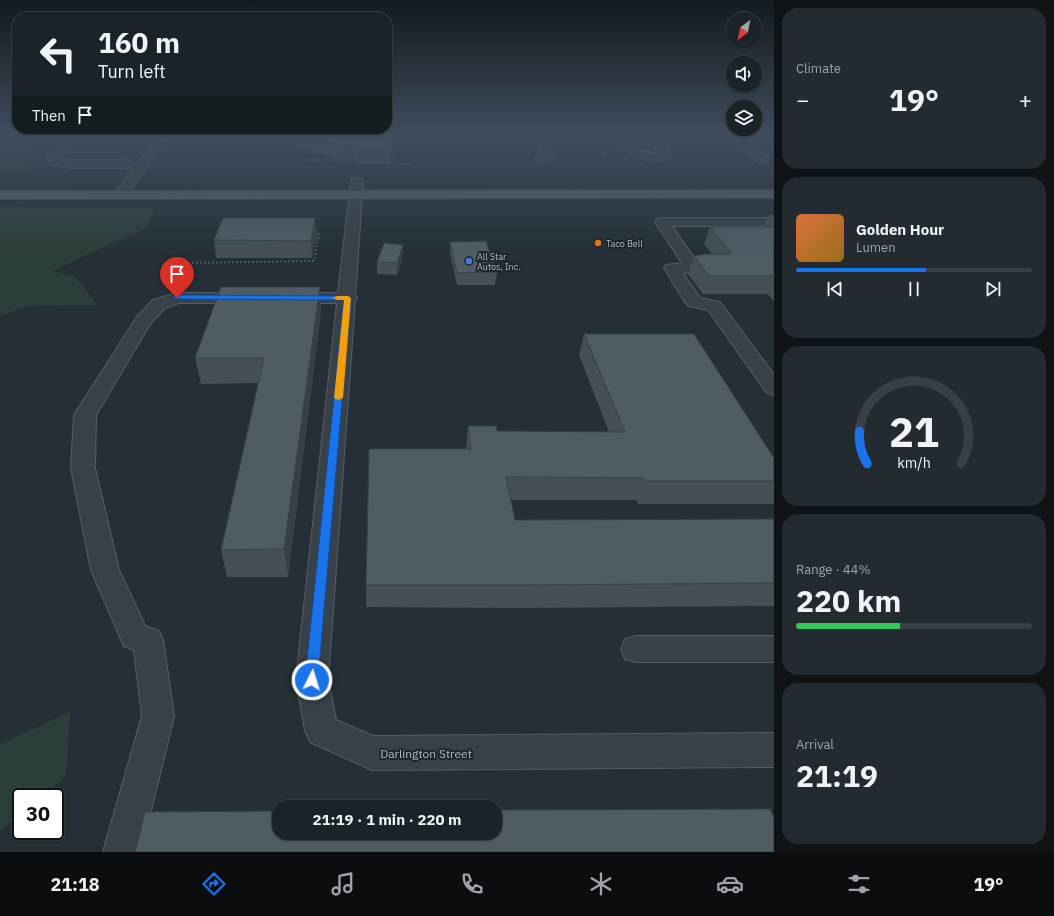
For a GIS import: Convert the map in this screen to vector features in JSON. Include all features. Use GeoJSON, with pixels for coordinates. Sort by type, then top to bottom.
{"type":"FeatureCollection","features":[{"type":"Feature","properties":{"kind":"main road"},"geometry":{"type":"LineString","coordinates":[[0,195],[120,195],[357,189],[543,182],[774,182]]}},
{"type":"Feature","properties":{"kind":"main road"},"geometry":{"type":"LineString","coordinates":[[543,182],[550,195]]}},
{"type":"Feature","properties":{"kind":"main road"},"geometry":{"type":"LineString","coordinates":[[0,183],[128,183],[550,195],[774,194]]}},
{"type":"Feature","properties":{"kind":"street"},"geometry":{"type":"LineString","coordinates":[[120,195],[134,175]]}},
{"type":"Feature","properties":{"kind":"street","name":"Darlington Street"},"geometry":{"type":"LineString","coordinates":[[357,189],[312,680],[322,730],[372,754],[774,750]]}},
{"type":"Feature","properties":{"kind":"street"},"geometry":{"type":"LineString","coordinates":[[774,222],[662,222],[693,268],[672,268],[694,302],[714,306],[774,389]]}},
{"type":"Feature","properties":{"kind":"street"},"geometry":{"type":"LineString","coordinates":[[122,852],[158,716],[148,640],[135,637],[105,570],[83,468],[85,415],[143,321],[159,304],[177,298],[348,298]]}},
{"type":"Feature","properties":{"kind":"street"},"geometry":{"type":"LineString","coordinates":[[636,649],[774,649]]}},
{"type":"Feature","properties":{"kind":"path"},"geometry":{"type":"LineString","coordinates":[[184,263],[314,261],[319,234],[312,234]]}},
{"type":"Feature","properties":{"kind":"green space"},"geometry":{"type":"Polygon","coordinates":[[[0,207],[155,208],[146,228],[52,271],[76,277],[97,305],[28,306],[0,316],[0,207]]]}},
{"type":"Feature","properties":{"kind":"green space"},"geometry":{"type":"Polygon","coordinates":[[[70,712],[66,776],[52,788],[12,788],[12,821],[0,831],[0,744],[70,712]]]}},
{"type":"Feature","properties":{"kind":"building"},"geometry":{"type":"Polygon","coordinates":[[[768,215],[774,215],[774,220],[768,215]]]}},
{"type":"Feature","properties":{"kind":"building"},"geometry":{"type":"Polygon","coordinates":[[[223,218],[315,218],[311,241],[214,240],[223,218]]]}},
{"type":"Feature","properties":{"kind":"building"},"geometry":{"type":"Polygon","coordinates":[[[710,227],[774,227],[774,276],[709,276],[694,256],[706,254],[732,254],[710,227]]]}},
{"type":"Feature","properties":{"kind":"building"},"geometry":{"type":"Polygon","coordinates":[[[486,241],[497,272],[457,273],[450,242],[486,241]]]}},
{"type":"Feature","properties":{"kind":"building"},"geometry":{"type":"Polygon","coordinates":[[[384,243],[403,245],[397,263],[377,262],[384,243]]]}},
{"type":"Feature","properties":{"kind":"building"},"geometry":{"type":"Polygon","coordinates":[[[221,287],[320,287],[284,549],[221,550],[264,358],[195,358],[221,287]]]}},
{"type":"Feature","properties":{"kind":"building"},"geometry":{"type":"Polygon","coordinates":[[[584,334],[694,334],[774,458],[774,481],[645,481],[644,478],[506,477],[515,520],[774,519],[774,583],[366,585],[369,449],[471,449],[468,426],[496,426],[497,431],[625,432],[584,334]]]}},
{"type":"Feature","properties":{"kind":"building"},"geometry":{"type":"Polygon","coordinates":[[[770,809],[774,817],[774,852],[135,852],[145,812],[272,811],[272,840],[502,840],[502,810],[770,809]]]}},
{"type":"Feature","properties":{"kind":"slow traffic"},"geometry":{"type":"LineString","coordinates":[[337,298],[348,298],[338,398]]}},
{"type":"Feature","properties":{"kind":"place","name":"Taco Bell"},"geometry":{"type":"Point","coordinates":[598,243]}},
{"type":"Feature","properties":{"kind":"place","name":"All Star Autos, Inc."},"geometry":{"type":"Point","coordinates":[469,261]}},
{"type":"Feature","properties":{"kind":"route"},"geometry":{"type":"LineString","coordinates":[[177,298],[348,298],[312,680]]}}]}
